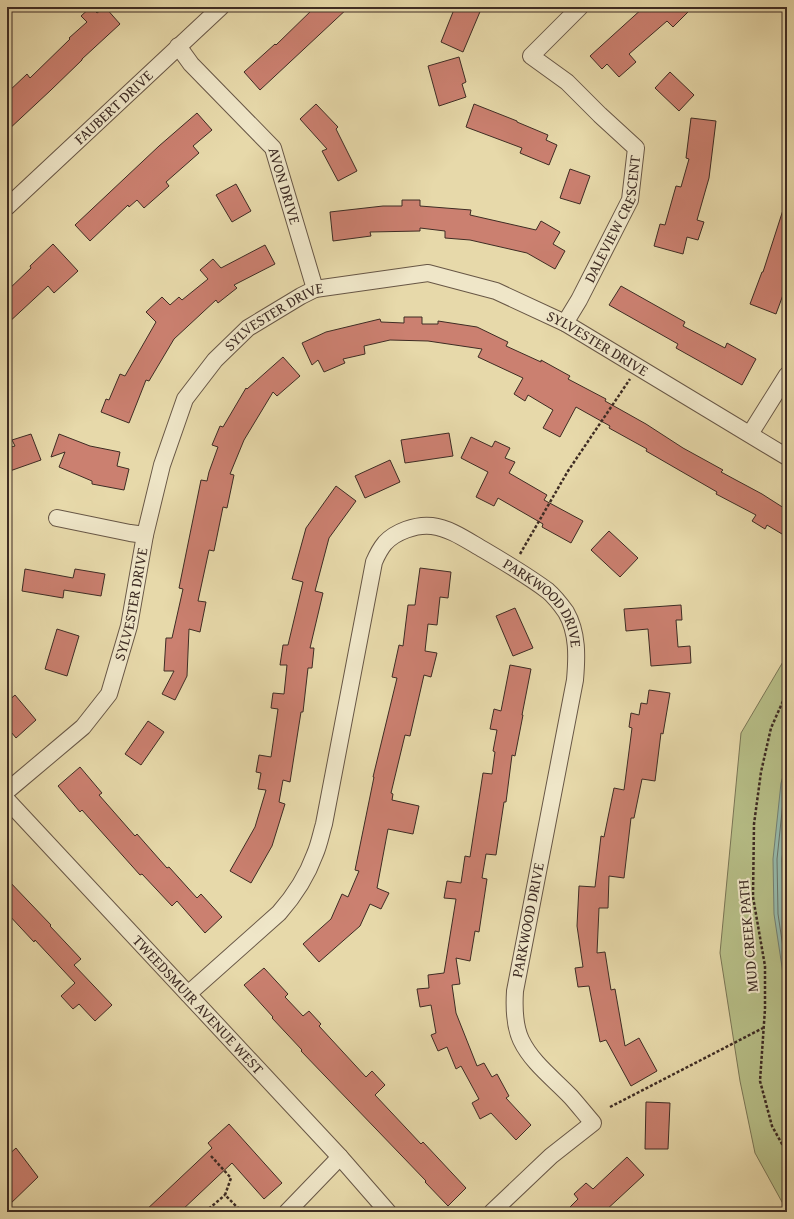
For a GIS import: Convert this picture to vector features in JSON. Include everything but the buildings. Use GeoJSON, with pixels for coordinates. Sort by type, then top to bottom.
{"type":"FeatureCollection","features":[{"type":"Feature","properties":{"kind":"street","name":"FAUBERT DRIVE"},"geometry":{"type":"LineString","coordinates":[[7,207],[220,7]]}},
{"type":"Feature","properties":{"kind":"street","name":"DALEVIEW CRESCENT"},"geometry":{"type":"LineString","coordinates":[[565,323],[579,300],[630,200],[636,148],[566,82],[531,56],[560,25],[580,7]]}},
{"type":"Feature","properties":{"kind":"street","name":"AVON DRIVE"},"geometry":{"type":"LineString","coordinates":[[178,46],[191,64],[273,148],[315,289]]}},
{"type":"Feature","properties":{"kind":"street","name":"SYLVESTER DRIVE"},"geometry":{"type":"LineString","coordinates":[[7,791],[84,728],[109,694],[129,626],[145,535],[162,465],[185,399],[215,360],[248,328],[315,289],[428,273],[496,291],[565,323],[787,457]]}},
{"type":"Feature","properties":{"kind":"street"},"geometry":{"type":"LineString","coordinates":[[750,434],[787,375]]}},
{"type":"Feature","properties":{"kind":"street"},"geometry":{"type":"LineString","coordinates":[[57,518],[145,535]]}},
{"type":"Feature","properties":{"kind":"street","name":"PARKWOOD DRIVE"},"geometry":{"type":"LineString","coordinates":[[188,994],[279,913],[292,898],[316,854],[324,824],[374,562],[382,547],[395,535],[419,526],[432,526],[447,530],[513,567],[549,592],[565,611],[575,635],[575,680],[514,991],[515,1013],[520,1038],[526,1048],[593,1123],[551,1156],[492,1212]]}},
{"type":"Feature","properties":{"kind":"street","name":"TWEEDSMUIR AVENUE WEST"},"geometry":{"type":"LineString","coordinates":[[7,800],[340,1157],[388,1212]]}},
{"type":"Feature","properties":{"kind":"street"},"geometry":{"type":"LineString","coordinates":[[287,1212],[340,1157]]}},
{"type":"Feature","properties":{"kind":"path"},"geometry":{"type":"LineString","coordinates":[[513,567],[568,471],[637,366]]}},
{"type":"Feature","properties":{"kind":"path","name":"MUD CREEK PATH"},"geometry":{"type":"LineString","coordinates":[[787,692],[771,728],[761,772],[754,824],[753,897],[764,966],[764,1027],[760,1081],[772,1126],[787,1154]]}},
{"type":"Feature","properties":{"kind":"path"},"geometry":{"type":"LineString","coordinates":[[610,1107],[764,1027]]}},
{"type":"Feature","properties":{"kind":"path"},"geometry":{"type":"LineString","coordinates":[[205,1212],[225,1195],[231,1178],[211,1156]]}},
{"type":"Feature","properties":{"kind":"path"},"geometry":{"type":"LineString","coordinates":[[225,1195],[242,1212]]}},
{"type":"Feature","properties":{"kind":"path"},"geometry":{"type":"LineString","coordinates":[[254,1212],[258,1209],[261,1212]]}},
{"type":"Feature","properties":{"kind":"green space"},"geometry":{"type":"Polygon","coordinates":[[[787,655],[787,1211],[755,1153],[740,1081],[720,953],[741,733],[787,655]]]}},
{"type":"Feature","properties":{"kind":"water"},"geometry":{"type":"Polygon","coordinates":[[[787,763],[787,1000],[774,914],[773,859],[781,783],[787,763]]]}}]}
